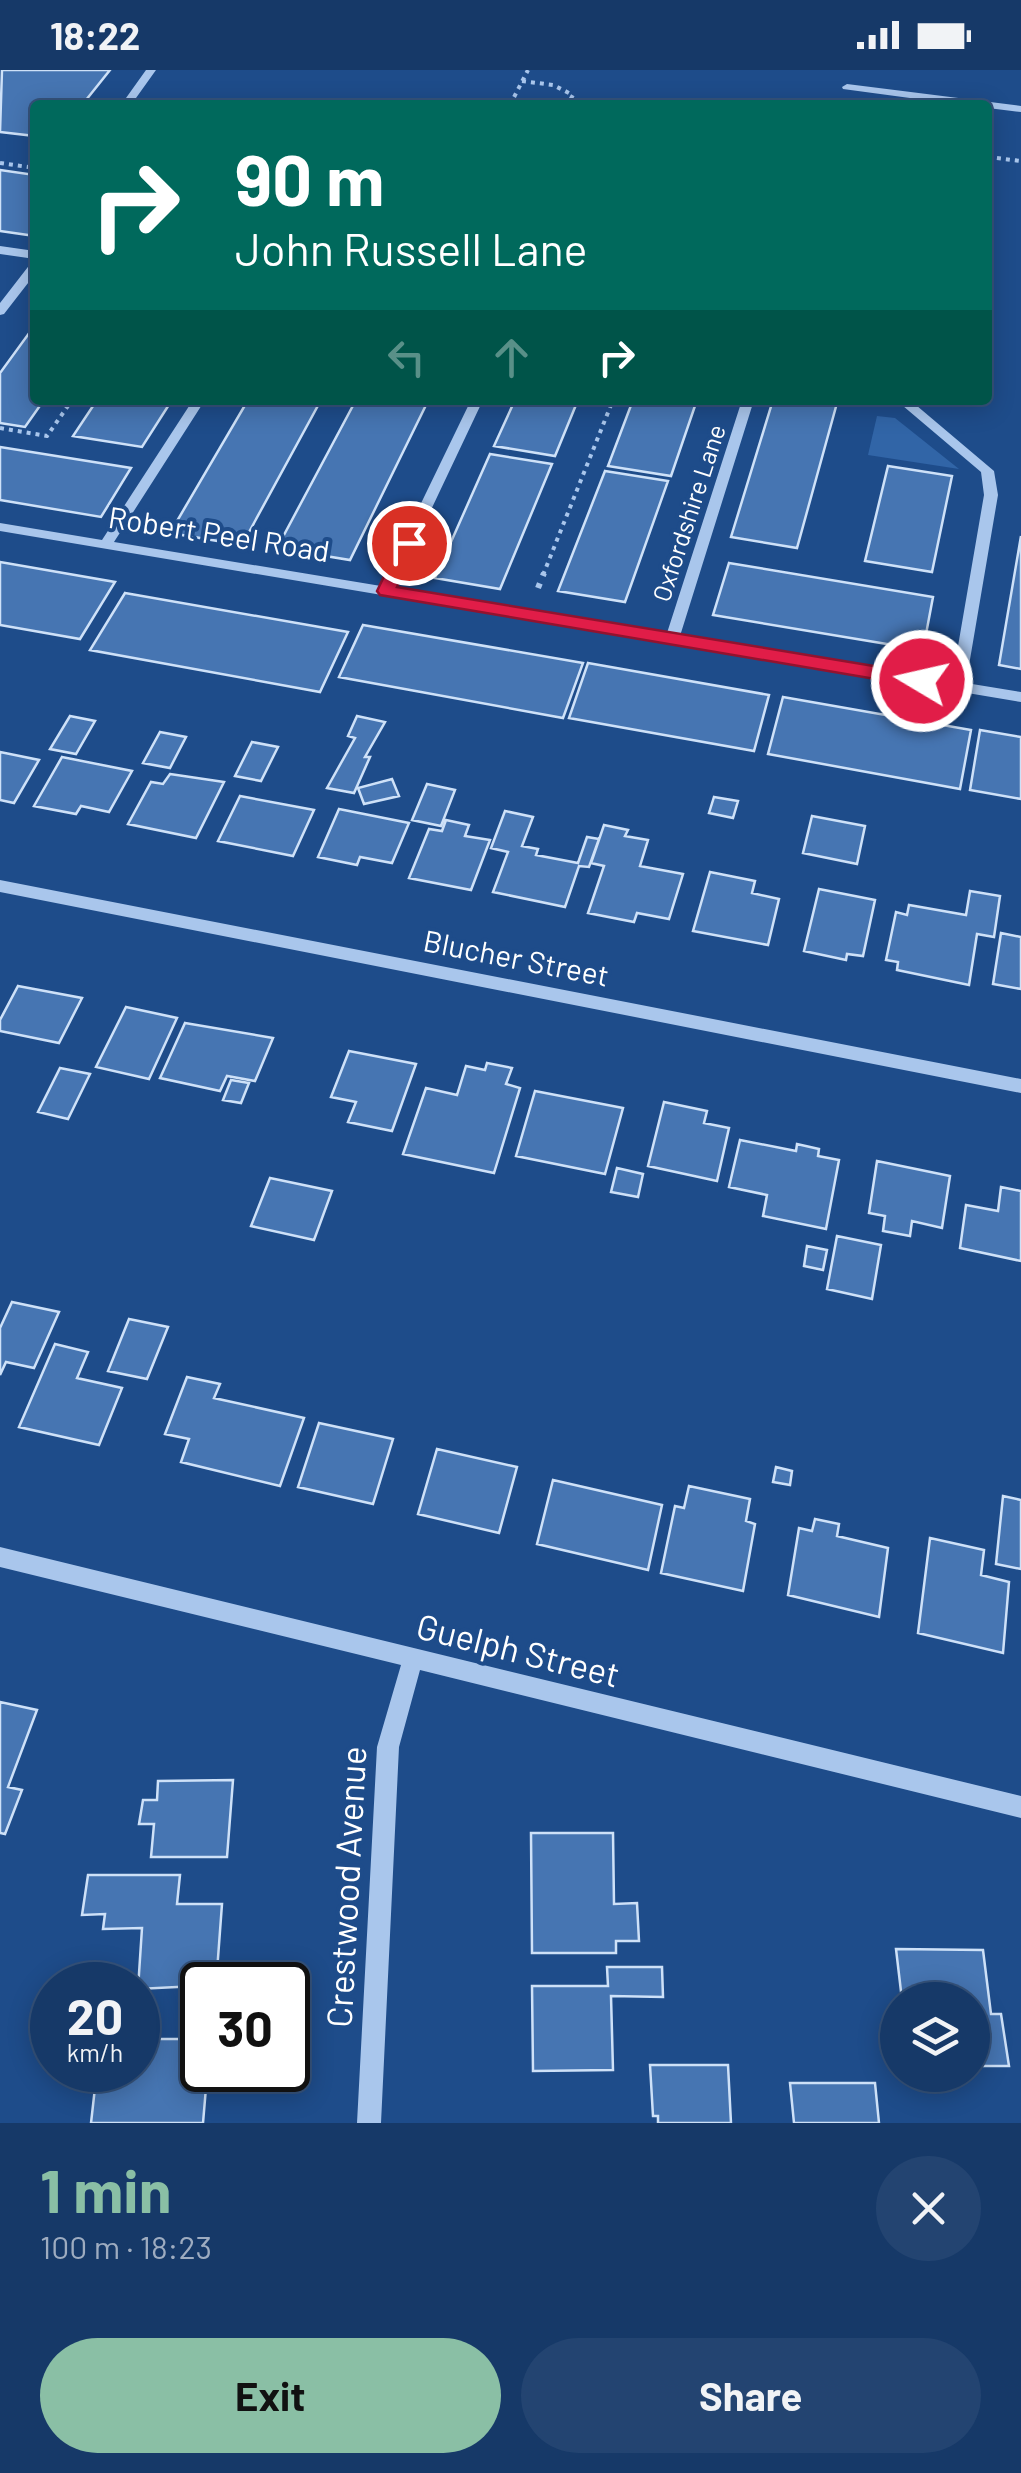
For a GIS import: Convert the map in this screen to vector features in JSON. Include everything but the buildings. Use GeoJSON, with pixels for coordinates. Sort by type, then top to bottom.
{"type":"FeatureCollection","features":[{"type":"Feature","properties":{"kind":"street"},"geometry":{"type":"LineString","coordinates":[[129,100],[150,70]]}},
{"type":"Feature","properties":{"kind":"street"},"geometry":{"type":"LineString","coordinates":[[847,87],[910,100]]}},
{"type":"Feature","properties":{"kind":"street"},"geometry":{"type":"LineString","coordinates":[[992,106],[1021,109]]}},
{"type":"Feature","properties":{"kind":"street"},"geometry":{"type":"LineString","coordinates":[[0,250],[30,254]]}},
{"type":"Feature","properties":{"kind":"street"},"geometry":{"type":"LineString","coordinates":[[0,311],[30,272]]}},
{"type":"Feature","properties":{"kind":"street"},"geometry":{"type":"LineString","coordinates":[[106,544],[196,405]]}},
{"type":"Feature","properties":{"kind":"street"},"geometry":{"type":"LineString","coordinates":[[386,591],[475,405]]}},
{"type":"Feature","properties":{"kind":"street","name":"Oxfordshire Lane"},"geometry":{"type":"LineString","coordinates":[[672,639],[746,405]]}},
{"type":"Feature","properties":{"kind":"street"},"geometry":{"type":"LineString","coordinates":[[908,405],[987,472],[991,494],[958,687]]}},
{"type":"Feature","properties":{"kind":"street","name":"Robert Peel Road"},"geometry":{"type":"LineString","coordinates":[[0,527],[1021,697]]}},
{"type":"Feature","properties":{"kind":"street","name":"Blucher Street"},"geometry":{"type":"LineString","coordinates":[[0,886],[1021,1086]]}},
{"type":"Feature","properties":{"kind":"street","name":"Guelph Street"},"geometry":{"type":"LineString","coordinates":[[0,1557],[1021,1807]]}},
{"type":"Feature","properties":{"kind":"street","name":"Crestwood Avenue"},"geometry":{"type":"LineString","coordinates":[[368,2123],[388,1747],[412,1659]]}},
{"type":"Feature","properties":{"kind":"path"},"geometry":{"type":"LineString","coordinates":[[512,100],[528,70]]}},
{"type":"Feature","properties":{"kind":"path"},"geometry":{"type":"LineString","coordinates":[[522,81],[553,85],[573,94],[570,100]]}},
{"type":"Feature","properties":{"kind":"path"},"geometry":{"type":"LineString","coordinates":[[992,157],[1021,161]]}},
{"type":"Feature","properties":{"kind":"path"},"geometry":{"type":"LineString","coordinates":[[0,163],[30,167]]}},
{"type":"Feature","properties":{"kind":"path"},"geometry":{"type":"LineString","coordinates":[[0,428],[48,436],[69,405]]}},
{"type":"Feature","properties":{"kind":"path"},"geometry":{"type":"LineString","coordinates":[[532,603],[611,405]]}},
{"type":"Feature","properties":{"kind":"shaded area"},"geometry":{"type":"Polygon","coordinates":[[[877,416],[895,418],[959,469],[868,455],[877,416]]]}},
{"type":"Feature","properties":{"kind":"route"},"geometry":{"type":"LineString","coordinates":[[409,543],[386,591],[922,681]]}}]}
